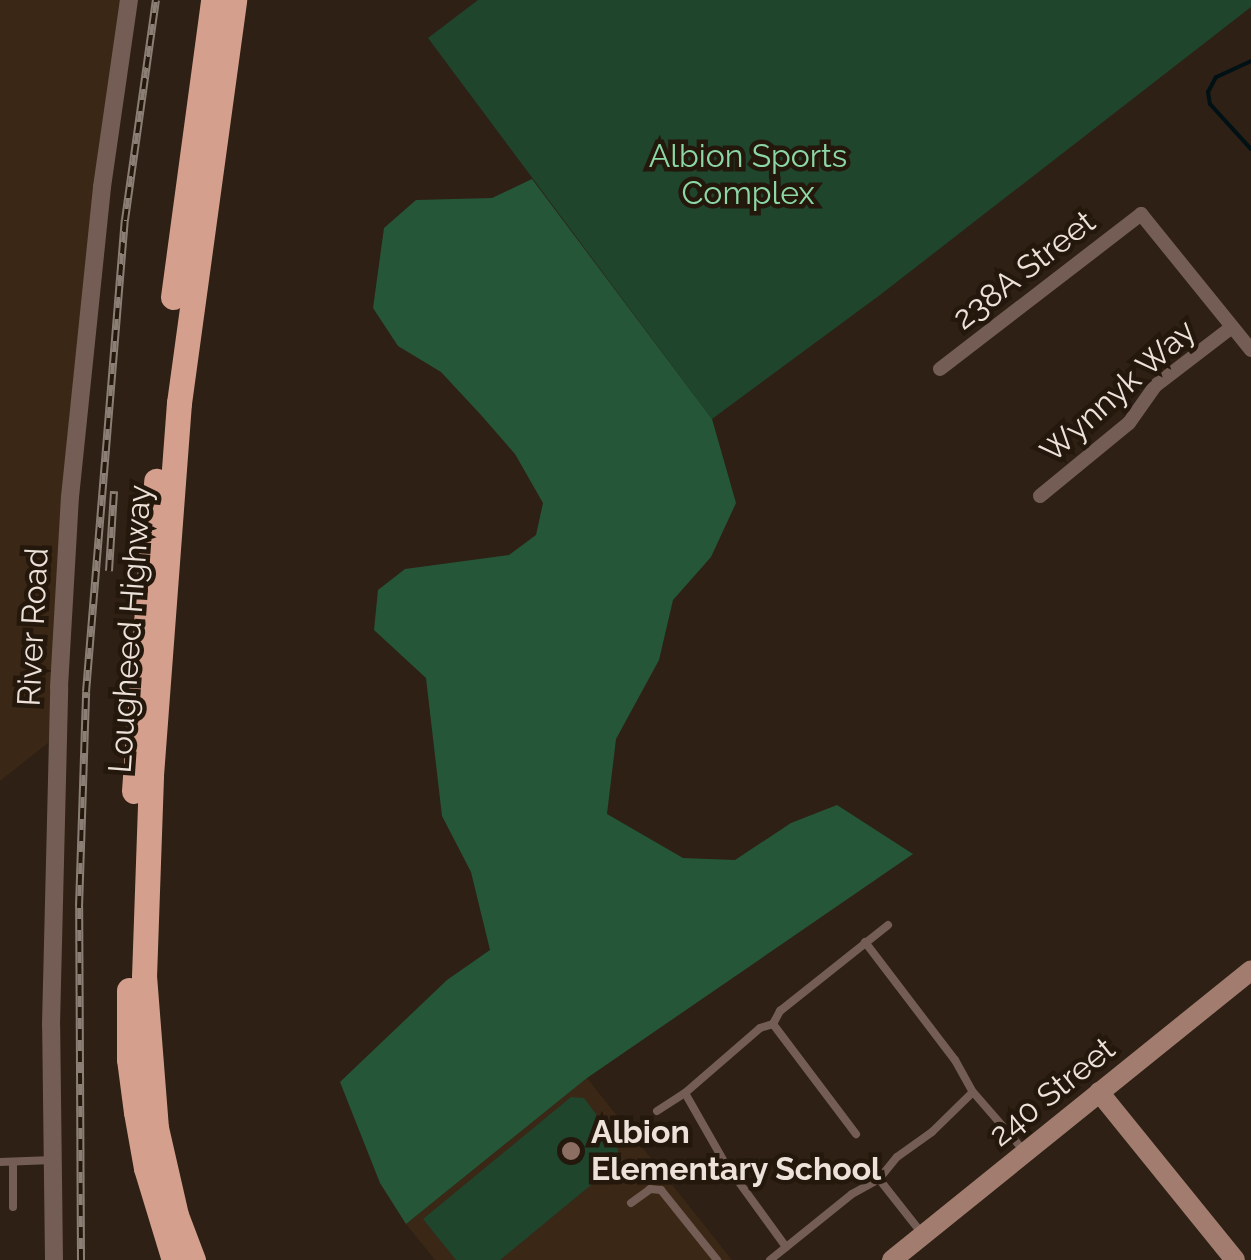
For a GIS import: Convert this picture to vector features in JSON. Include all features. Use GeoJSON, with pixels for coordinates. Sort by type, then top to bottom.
{"type":"FeatureCollection","features":[{"type":"Feature","properties":{"kind":"highway","name":"Lougheed Highway"},"geometry":{"type":"LineString","coordinates":[[174,1260],[146,1168],[128,1059],[129,926],[135,752],[164,380],[190,151],[214,0]]}},
{"type":"Feature","properties":{"kind":"highway","name":"Lougheed Highway"},"geometry":{"type":"LineString","coordinates":[[193,1260],[176,1214],[156,1128],[144,976],[151,775],[178,403],[234,0]]}},
{"type":"Feature","properties":{"kind":"main road","name":"240 Street"},"geometry":{"type":"LineString","coordinates":[[892,1260],[1251,970]]}},
{"type":"Feature","properties":{"kind":"main road"},"geometry":{"type":"LineString","coordinates":[[1099,1092],[1235,1260]]}},
{"type":"Feature","properties":{"kind":"street","name":"River Road"},"geometry":{"type":"LineString","coordinates":[[54,1260],[51,1026],[59,703],[69,516],[102,187],[128,0]]}},
{"type":"Feature","properties":{"kind":"street","name":"238A Street"},"geometry":{"type":"LineString","coordinates":[[940,369],[1141,214],[1232,327]]}},
{"type":"Feature","properties":{"kind":"street"},"geometry":{"type":"LineString","coordinates":[[1232,327],[1251,350]]}},
{"type":"Feature","properties":{"kind":"street","name":"Wynnyk Way"},"geometry":{"type":"LineString","coordinates":[[1040,496],[1129,423],[1155,386],[1232,327]]}},
{"type":"Feature","properties":{"kind":"lane"},"geometry":{"type":"LineString","coordinates":[[656,1111],[685,1093],[760,1028],[772,1024],[780,1011],[888,924]]}},
{"type":"Feature","properties":{"kind":"lane"},"geometry":{"type":"LineString","coordinates":[[865,942],[966,1076],[973,1092],[1025,1152]]}},
{"type":"Feature","properties":{"kind":"lane"},"geometry":{"type":"LineString","coordinates":[[772,1024],[856,1134]]}},
{"type":"Feature","properties":{"kind":"lane"},"geometry":{"type":"LineString","coordinates":[[770,1260],[852,1194],[880,1179],[897,1156],[932,1132],[973,1092]]}},
{"type":"Feature","properties":{"kind":"lane"},"geometry":{"type":"LineString","coordinates":[[685,1093],[725,1163],[786,1247]]}},
{"type":"Feature","properties":{"kind":"lane"},"geometry":{"type":"LineString","coordinates":[[0,1162],[52,1160]]}},
{"type":"Feature","properties":{"kind":"lane"},"geometry":{"type":"LineString","coordinates":[[13,1162],[14,1207]]}},
{"type":"Feature","properties":{"kind":"lane"},"geometry":{"type":"LineString","coordinates":[[880,1179],[923,1235]]}},
{"type":"Feature","properties":{"kind":"lane"},"geometry":{"type":"LineString","coordinates":[[630,1202],[650,1188],[661,1190],[717,1260]]}},
{"type":"Feature","properties":{"kind":"shaded area"},"geometry":{"type":"Polygon","coordinates":[[[0,0],[129,0],[102,187],[58,735],[0,781],[0,0]]]}},
{"type":"Feature","properties":{"kind":"shaded area","name":"Albion Elementary School"},"geometry":{"type":"Polygon","coordinates":[[[587,1078],[732,1260],[435,1260],[406,1224],[587,1078]]]}},
{"type":"Feature","properties":{"kind":"green space","name":"Albion Sports Complex"},"geometry":{"type":"Polygon","coordinates":[[[478,0],[1251,0],[1251,7],[880,295],[712,419],[428,38],[478,0]]]}},
{"type":"Feature","properties":{"kind":"green space"},"geometry":{"type":"Polygon","coordinates":[[[532,179],[712,419],[736,503],[711,557],[673,600],[659,660],[616,739],[607,814],[683,858],[735,860],[791,823],[837,805],[913,854],[587,1078],[406,1224],[380,1183],[340,1082],[447,980],[490,950],[471,872],[442,816],[426,678],[374,630],[378,590],[405,569],[509,555],[536,535],[543,503],[515,454],[481,415],[441,372],[398,346],[373,308],[384,228],[416,200],[492,198],[532,179]]]}},
{"type":"Feature","properties":{"kind":"green space"},"geometry":{"type":"Polygon","coordinates":[[[571,1097],[584,1098],[616,1141],[620,1161],[500,1260],[456,1260],[423,1219],[571,1097]]]}},
{"type":"Feature","properties":{"kind":"waterway"},"geometry":{"type":"LineString","coordinates":[[1251,61],[1216,77],[1208,92],[1210,104],[1251,149]]}},
{"type":"Feature","properties":{"kind":"railway"},"geometry":{"type":"LineString","coordinates":[[81,1260],[79,907],[86,692],[125,220],[156,0]]}},
{"type":"Feature","properties":{"kind":"railway"},"geometry":{"type":"LineString","coordinates":[[109,571],[114,491]]}},
{"type":"Feature","properties":{"kind":"place","name":"Albion Elementary School"},"geometry":{"type":"Point","coordinates":[571,1151]}}]}
